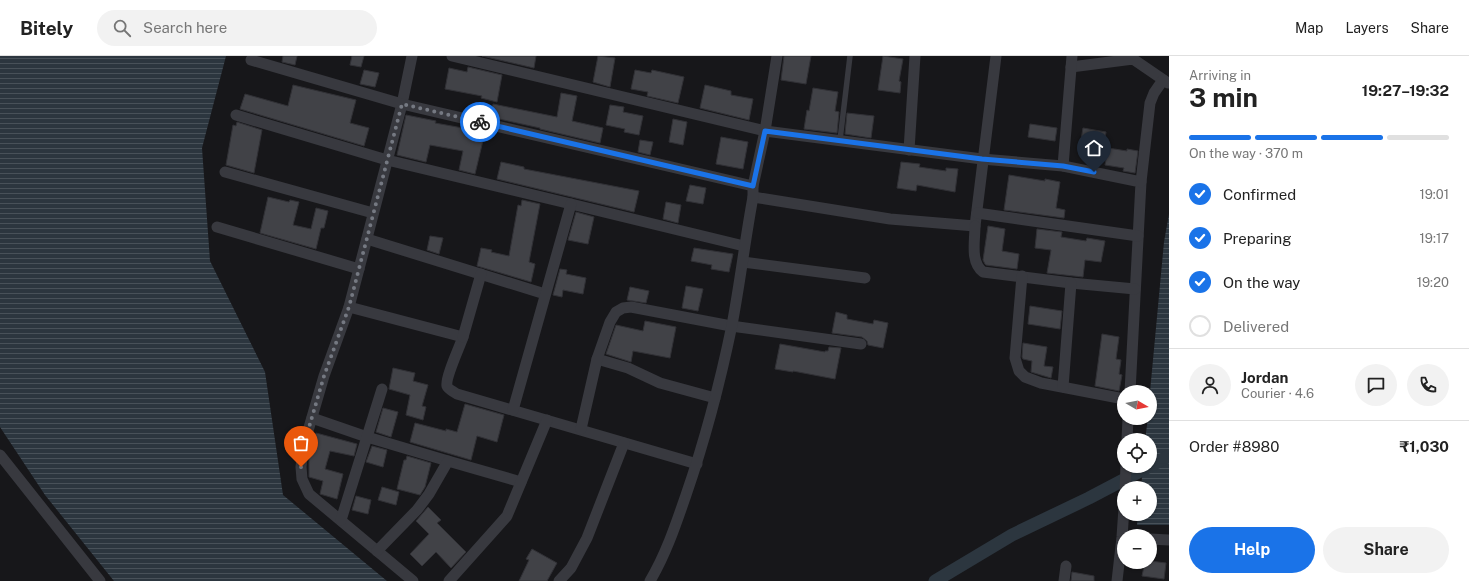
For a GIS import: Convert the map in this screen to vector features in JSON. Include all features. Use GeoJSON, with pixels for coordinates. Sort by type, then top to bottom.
{"type":"FeatureCollection","features":[{"type":"Feature","properties":{"kind":"street"},"geometry":{"type":"LineString","coordinates":[[412,56],[402,104],[349,307],[324,376],[303,448],[301,467],[302,479],[309,494],[413,581]]}},
{"type":"Feature","properties":{"kind":"street"},"geometry":{"type":"LineString","coordinates":[[452,56],[765,131],[982,159],[1063,166],[1141,182]]}},
{"type":"Feature","properties":{"kind":"street"},"geometry":{"type":"LineString","coordinates":[[650,581],[658,568],[674,532],[697,464],[715,398],[732,326],[753,192],[765,131],[777,56]]}},
{"type":"Feature","properties":{"kind":"street"},"geometry":{"type":"LineString","coordinates":[[909,150],[915,56]]}},
{"type":"Feature","properties":{"kind":"street"},"geometry":{"type":"LineString","coordinates":[[996,56],[982,159],[975,226],[975,258],[977,268],[983,272],[1135,289]]}},
{"type":"Feature","properties":{"kind":"street"},"geometry":{"type":"LineString","coordinates":[[1063,166],[1072,61],[1134,58],[1166,82],[1154,93],[1150,103],[1141,182],[1130,385]]}},
{"type":"Feature","properties":{"kind":"street"},"geometry":{"type":"LineString","coordinates":[[250,60],[402,104],[753,192],[890,219],[975,226]]}},
{"type":"Feature","properties":{"kind":"street"},"geometry":{"type":"LineString","coordinates":[[236,115],[387,160],[744,246]]}},
{"type":"Feature","properties":{"kind":"street"},"geometry":{"type":"LineString","coordinates":[[225,172],[373,213]]}},
{"type":"Feature","properties":{"kind":"street"},"geometry":{"type":"LineString","coordinates":[[513,410],[571,204]]}},
{"type":"Feature","properties":{"kind":"street"},"geometry":{"type":"LineString","coordinates":[[977,213],[1138,236]]}},
{"type":"Feature","properties":{"kind":"street"},"geometry":{"type":"LineString","coordinates":[[217,227],[359,269]]}},
{"type":"Feature","properties":{"kind":"street"},"geometry":{"type":"LineString","coordinates":[[367,239],[545,294]]}},
{"type":"Feature","properties":{"kind":"street"},"geometry":{"type":"LineString","coordinates":[[743,262],[866,278]]}},
{"type":"Feature","properties":{"kind":"street"},"geometry":{"type":"LineString","coordinates":[[481,274],[463,337],[448,378],[447,386],[450,390],[457,394],[697,464]]}},
{"type":"Feature","properties":{"kind":"street"},"geometry":{"type":"LineString","coordinates":[[1022,276],[1015,358],[1019,371],[1025,377],[1041,383],[1117,398]]}},
{"type":"Feature","properties":{"kind":"street"},"geometry":{"type":"LineString","coordinates":[[1063,387],[1071,283]]}},
{"type":"Feature","properties":{"kind":"street"},"geometry":{"type":"LineString","coordinates":[[349,307],[463,337]]}},
{"type":"Feature","properties":{"kind":"street"},"geometry":{"type":"LineString","coordinates":[[581,429],[597,359],[610,322],[616,312],[623,308],[631,307],[732,326],[861,344]]}},
{"type":"Feature","properties":{"kind":"street"},"geometry":{"type":"LineString","coordinates":[[597,359],[628,368],[660,382],[715,398]]}},
{"type":"Feature","properties":{"kind":"street"},"geometry":{"type":"LineString","coordinates":[[341,520],[382,389]]}},
{"type":"Feature","properties":{"kind":"street"},"geometry":{"type":"LineString","coordinates":[[312,418],[367,437],[522,482]]}},
{"type":"Feature","properties":{"kind":"street"},"geometry":{"type":"LineString","coordinates":[[449,581],[507,516],[547,420]]}},
{"type":"Feature","properties":{"kind":"street"},"geometry":{"type":"LineString","coordinates":[[559,581],[571,568],[588,538],[624,443]]}},
{"type":"Feature","properties":{"kind":"street"},"geometry":{"type":"LineString","coordinates":[[0,455],[100,581]]}},
{"type":"Feature","properties":{"kind":"street"},"geometry":{"type":"LineString","coordinates":[[377,551],[417,510],[429,494],[448,461]]}},
{"type":"Feature","properties":{"kind":"street"},"geometry":{"type":"LineString","coordinates":[[1157,539],[1169,540]]}},
{"type":"Feature","properties":{"kind":"street"},"geometry":{"type":"LineString","coordinates":[[1064,581],[1066,566]]}},
{"type":"Feature","properties":{"kind":"street"},"geometry":{"type":"LineString","coordinates":[[1117,581],[1119,569]]}},
{"type":"Feature","properties":{"kind":"lane"},"geometry":{"type":"LineString","coordinates":[[840,140],[850,56]]}},
{"type":"Feature","properties":{"kind":"shaded area"},"geometry":{"type":"Polygon","coordinates":[[[0,56],[226,56],[202,148],[210,261],[265,372],[283,495],[387,581],[114,581],[45,495],[0,427],[0,56]]]}},
{"type":"Feature","properties":{"kind":"shaded area"},"geometry":{"type":"Polygon","coordinates":[[[1169,214],[1169,525],[1137,525],[1137,521],[1157,521],[1157,481],[1142,481],[1142,473],[1157,473],[1157,433],[1146,433],[1147,425],[1157,425],[1157,385],[1151,385],[1164,242],[1169,214]]]}},
{"type":"Feature","properties":{"kind":"building"},"geometry":{"type":"Polygon","coordinates":[[[283,56],[297,56],[295,65],[282,62],[283,56]]]}},
{"type":"Feature","properties":{"kind":"building"},"geometry":{"type":"Polygon","coordinates":[[[352,56],[364,56],[361,67],[350,65],[352,56]]]}},
{"type":"Feature","properties":{"kind":"building"},"geometry":{"type":"Polygon","coordinates":[[[482,56],[536,56],[534,68],[482,56]]]}},
{"type":"Feature","properties":{"kind":"building"},"geometry":{"type":"Polygon","coordinates":[[[598,56],[615,58],[610,87],[593,82],[598,56]]]}},
{"type":"Feature","properties":{"kind":"building"},"geometry":{"type":"Polygon","coordinates":[[[784,56],[811,56],[806,84],[781,80],[784,56]]]}},
{"type":"Feature","properties":{"kind":"building"},"geometry":{"type":"Polygon","coordinates":[[[883,56],[903,59],[899,81],[901,82],[900,93],[878,90],[883,56]]]}},
{"type":"Feature","properties":{"kind":"building"},"geometry":{"type":"Polygon","coordinates":[[[468,67],[502,75],[497,102],[481,98],[482,96],[445,89],[449,68],[467,72],[468,67]]]}},
{"type":"Feature","properties":{"kind":"building"},"geometry":{"type":"Polygon","coordinates":[[[364,70],[379,73],[375,87],[360,84],[364,70]]]}},
{"type":"Feature","properties":{"kind":"building"},"geometry":{"type":"Polygon","coordinates":[[[635,70],[651,73],[652,70],[684,77],[678,103],[647,96],[648,92],[631,89],[635,70]]]}},
{"type":"Feature","properties":{"kind":"building"},"geometry":{"type":"Polygon","coordinates":[[[293,85],[356,100],[350,123],[369,128],[364,146],[240,109],[245,94],[288,106],[293,85]]]}},
{"type":"Feature","properties":{"kind":"building"},"geometry":{"type":"Polygon","coordinates":[[[705,85],[731,91],[731,95],[753,99],[749,120],[700,108],[705,85]]]}},
{"type":"Feature","properties":{"kind":"building"},"geometry":{"type":"Polygon","coordinates":[[[813,88],[838,92],[835,111],[839,112],[837,133],[804,129],[813,88]]]}},
{"type":"Feature","properties":{"kind":"building"},"geometry":{"type":"Polygon","coordinates":[[[561,93],[577,96],[572,121],[603,128],[600,143],[490,117],[493,104],[557,117],[561,93]]]}},
{"type":"Feature","properties":{"kind":"building"},"geometry":{"type":"Polygon","coordinates":[[[610,105],[624,107],[623,112],[643,116],[639,135],[624,132],[625,129],[606,125],[610,105]]]}},
{"type":"Feature","properties":{"kind":"building"},"geometry":{"type":"Polygon","coordinates":[[[847,113],[874,116],[871,138],[845,134],[847,113]]]}},
{"type":"Feature","properties":{"kind":"building"},"geometry":{"type":"Polygon","coordinates":[[[406,115],[436,121],[435,123],[485,132],[475,174],[459,170],[463,151],[430,145],[426,162],[397,155],[406,115]]]}},
{"type":"Feature","properties":{"kind":"building"},"geometry":{"type":"Polygon","coordinates":[[[673,119],[687,122],[683,145],[669,142],[673,119]]]}},
{"type":"Feature","properties":{"kind":"building"},"geometry":{"type":"Polygon","coordinates":[[[237,122],[262,130],[254,173],[226,165],[233,125],[236,126],[237,122]]]}},
{"type":"Feature","properties":{"kind":"building"},"geometry":{"type":"Polygon","coordinates":[[[1030,124],[1057,128],[1055,141],[1028,137],[1030,124]]]}},
{"type":"Feature","properties":{"kind":"building"},"geometry":{"type":"Polygon","coordinates":[[[1083,128],[1106,132],[1103,150],[1080,146],[1083,128]]]}},
{"type":"Feature","properties":{"kind":"building"},"geometry":{"type":"Polygon","coordinates":[[[721,137],[748,142],[743,169],[716,164],[721,137]]]}},
{"type":"Feature","properties":{"kind":"building"},"geometry":{"type":"Polygon","coordinates":[[[640,140],[653,142],[650,155],[638,152],[640,140]]]}},
{"type":"Feature","properties":{"kind":"building"},"geometry":{"type":"Polygon","coordinates":[[[1108,148],[1138,151],[1135,173],[1123,171],[1124,168],[1105,165],[1108,148]]]}},
{"type":"Feature","properties":{"kind":"building"},"geometry":{"type":"Polygon","coordinates":[[[501,162],[524,167],[524,169],[639,191],[634,212],[497,179],[501,162]]]}},
{"type":"Feature","properties":{"kind":"building"},"geometry":{"type":"Polygon","coordinates":[[[901,162],[920,164],[919,167],[946,171],[946,168],[958,169],[955,192],[917,185],[916,191],[897,188],[901,162]]]}},
{"type":"Feature","properties":{"kind":"building"},"geometry":{"type":"Polygon","coordinates":[[[1009,175],[1060,182],[1056,208],[1065,210],[1064,218],[1004,210],[1009,175]]]}},
{"type":"Feature","properties":{"kind":"building"},"geometry":{"type":"Polygon","coordinates":[[[690,185],[706,188],[703,204],[686,201],[690,185]]]}},
{"type":"Feature","properties":{"kind":"building"},"geometry":{"type":"Polygon","coordinates":[[[268,197],[289,202],[290,200],[299,202],[293,225],[311,229],[316,208],[328,211],[324,228],[321,228],[316,249],[260,233],[268,197]]]}},
{"type":"Feature","properties":{"kind":"building"},"geometry":{"type":"Polygon","coordinates":[[[522,200],[540,204],[529,262],[535,264],[531,282],[477,266],[481,248],[509,256],[518,205],[521,206],[522,200]]]}},
{"type":"Feature","properties":{"kind":"building"},"geometry":{"type":"Polygon","coordinates":[[[666,202],[681,205],[678,223],[663,219],[666,202]]]}},
{"type":"Feature","properties":{"kind":"building"},"geometry":{"type":"Polygon","coordinates":[[[576,212],[594,217],[588,244],[568,240],[576,212]]]}},
{"type":"Feature","properties":{"kind":"building"},"geometry":{"type":"Polygon","coordinates":[[[988,226],[1005,229],[1002,251],[1019,254],[1017,269],[985,264],[983,260],[988,226]]]}},
{"type":"Feature","properties":{"kind":"building"},"geometry":{"type":"Polygon","coordinates":[[[1037,229],[1062,232],[1061,237],[1086,241],[1087,238],[1105,241],[1101,262],[1085,260],[1083,277],[1047,273],[1051,250],[1035,248],[1037,229]]]}},
{"type":"Feature","properties":{"kind":"building"},"geometry":{"type":"Polygon","coordinates":[[[430,236],[443,238],[439,254],[427,250],[430,236]]]}},
{"type":"Feature","properties":{"kind":"building"},"geometry":{"type":"Polygon","coordinates":[[[694,248],[733,254],[729,272],[711,269],[712,265],[691,261],[694,248]]]}},
{"type":"Feature","properties":{"kind":"building"},"geometry":{"type":"Polygon","coordinates":[[[560,269],[567,270],[566,274],[586,278],[583,294],[563,290],[562,297],[553,295],[560,269]]]}},
{"type":"Feature","properties":{"kind":"building"},"geometry":{"type":"Polygon","coordinates":[[[686,286],[703,289],[698,311],[682,308],[686,286]]]}},
{"type":"Feature","properties":{"kind":"building"},"geometry":{"type":"Polygon","coordinates":[[[630,287],[649,291],[646,303],[627,300],[630,287]]]}},
{"type":"Feature","properties":{"kind":"building"},"geometry":{"type":"Polygon","coordinates":[[[1030,306],[1062,311],[1060,329],[1028,324],[1030,306]]]}},
{"type":"Feature","properties":{"kind":"building"},"geometry":{"type":"Polygon","coordinates":[[[836,312],[847,315],[847,319],[873,324],[874,320],[888,323],[883,348],[868,345],[867,341],[862,337],[832,333],[836,312]]]}},
{"type":"Feature","properties":{"kind":"building"},"geometry":{"type":"Polygon","coordinates":[[[645,321],[676,327],[670,358],[633,351],[631,362],[606,354],[616,325],[643,331],[645,321]]]}},
{"type":"Feature","properties":{"kind":"building"},"geometry":{"type":"Polygon","coordinates":[[[1102,334],[1119,337],[1116,359],[1121,360],[1119,374],[1122,375],[1120,385],[1117,385],[1117,391],[1095,386],[1102,334]]]}},
{"type":"Feature","properties":{"kind":"building"},"geometry":{"type":"Polygon","coordinates":[[[1023,343],[1047,347],[1044,366],[1053,367],[1051,378],[1031,372],[1032,361],[1023,359],[1022,357],[1023,343]]]}},
{"type":"Feature","properties":{"kind":"building"},"geometry":{"type":"Polygon","coordinates":[[[780,344],[825,352],[828,351],[829,347],[841,348],[835,379],[775,369],[780,344]]]}},
{"type":"Feature","properties":{"kind":"building"},"geometry":{"type":"Polygon","coordinates":[[[393,368],[415,373],[413,381],[428,385],[422,406],[426,407],[423,420],[406,415],[410,395],[389,389],[393,368]]]}},
{"type":"Feature","properties":{"kind":"building"},"geometry":{"type":"Polygon","coordinates":[[[465,404],[504,415],[497,442],[477,436],[471,460],[410,442],[415,423],[446,431],[446,429],[457,432],[465,404]]]}},
{"type":"Feature","properties":{"kind":"building"},"geometry":{"type":"Polygon","coordinates":[[[383,408],[398,412],[391,437],[376,432],[383,408]]]}},
{"type":"Feature","properties":{"kind":"building"},"geometry":{"type":"Polygon","coordinates":[[[316,433],[357,444],[354,456],[330,451],[325,469],[343,474],[337,499],[320,494],[323,481],[309,477],[309,456],[316,433]]]}},
{"type":"Feature","properties":{"kind":"building"},"geometry":{"type":"Polygon","coordinates":[[[372,446],[387,450],[383,467],[366,462],[372,446]]]}},
{"type":"Feature","properties":{"kind":"building"},"geometry":{"type":"Polygon","coordinates":[[[407,456],[431,463],[425,487],[420,495],[397,489],[404,460],[406,460],[407,456]]]}},
{"type":"Feature","properties":{"kind":"building"},"geometry":{"type":"Polygon","coordinates":[[[382,487],[399,492],[396,505],[378,500],[382,487]]]}},
{"type":"Feature","properties":{"kind":"building"},"geometry":{"type":"Polygon","coordinates":[[[356,496],[371,500],[368,514],[352,510],[356,496]]]}},
{"type":"Feature","properties":{"kind":"building"},"geometry":{"type":"Polygon","coordinates":[[[428,507],[441,520],[437,523],[466,552],[451,568],[436,552],[422,566],[410,554],[429,534],[416,521],[428,507]]]}},
{"type":"Feature","properties":{"kind":"building"},"geometry":{"type":"Polygon","coordinates":[[[532,549],[557,563],[547,581],[519,581],[529,560],[526,559],[532,549]]]}},
{"type":"Feature","properties":{"kind":"building"},"geometry":{"type":"Polygon","coordinates":[[[1157,562],[1166,563],[1164,579],[1142,576],[1144,569],[1157,569],[1157,562]]]}},
{"type":"Feature","properties":{"kind":"building"},"geometry":{"type":"Polygon","coordinates":[[[1072,572],[1094,576],[1094,581],[1071,581],[1072,572]]]}},
{"type":"Feature","properties":{"kind":"waterway"},"geometry":{"type":"LineString","coordinates":[[935,581],[1012,535],[1089,498],[1169,456]]}},
{"type":"Feature","properties":{"kind":"way so far"},"geometry":{"type":"LineString","coordinates":[[301,467],[303,448],[324,376],[349,307],[402,104],[480,122]]}},
{"type":"Feature","properties":{"kind":"route"},"geometry":{"type":"LineString","coordinates":[[480,122],[753,186],[765,131],[982,159],[1063,166],[1094,172]]}}]}
